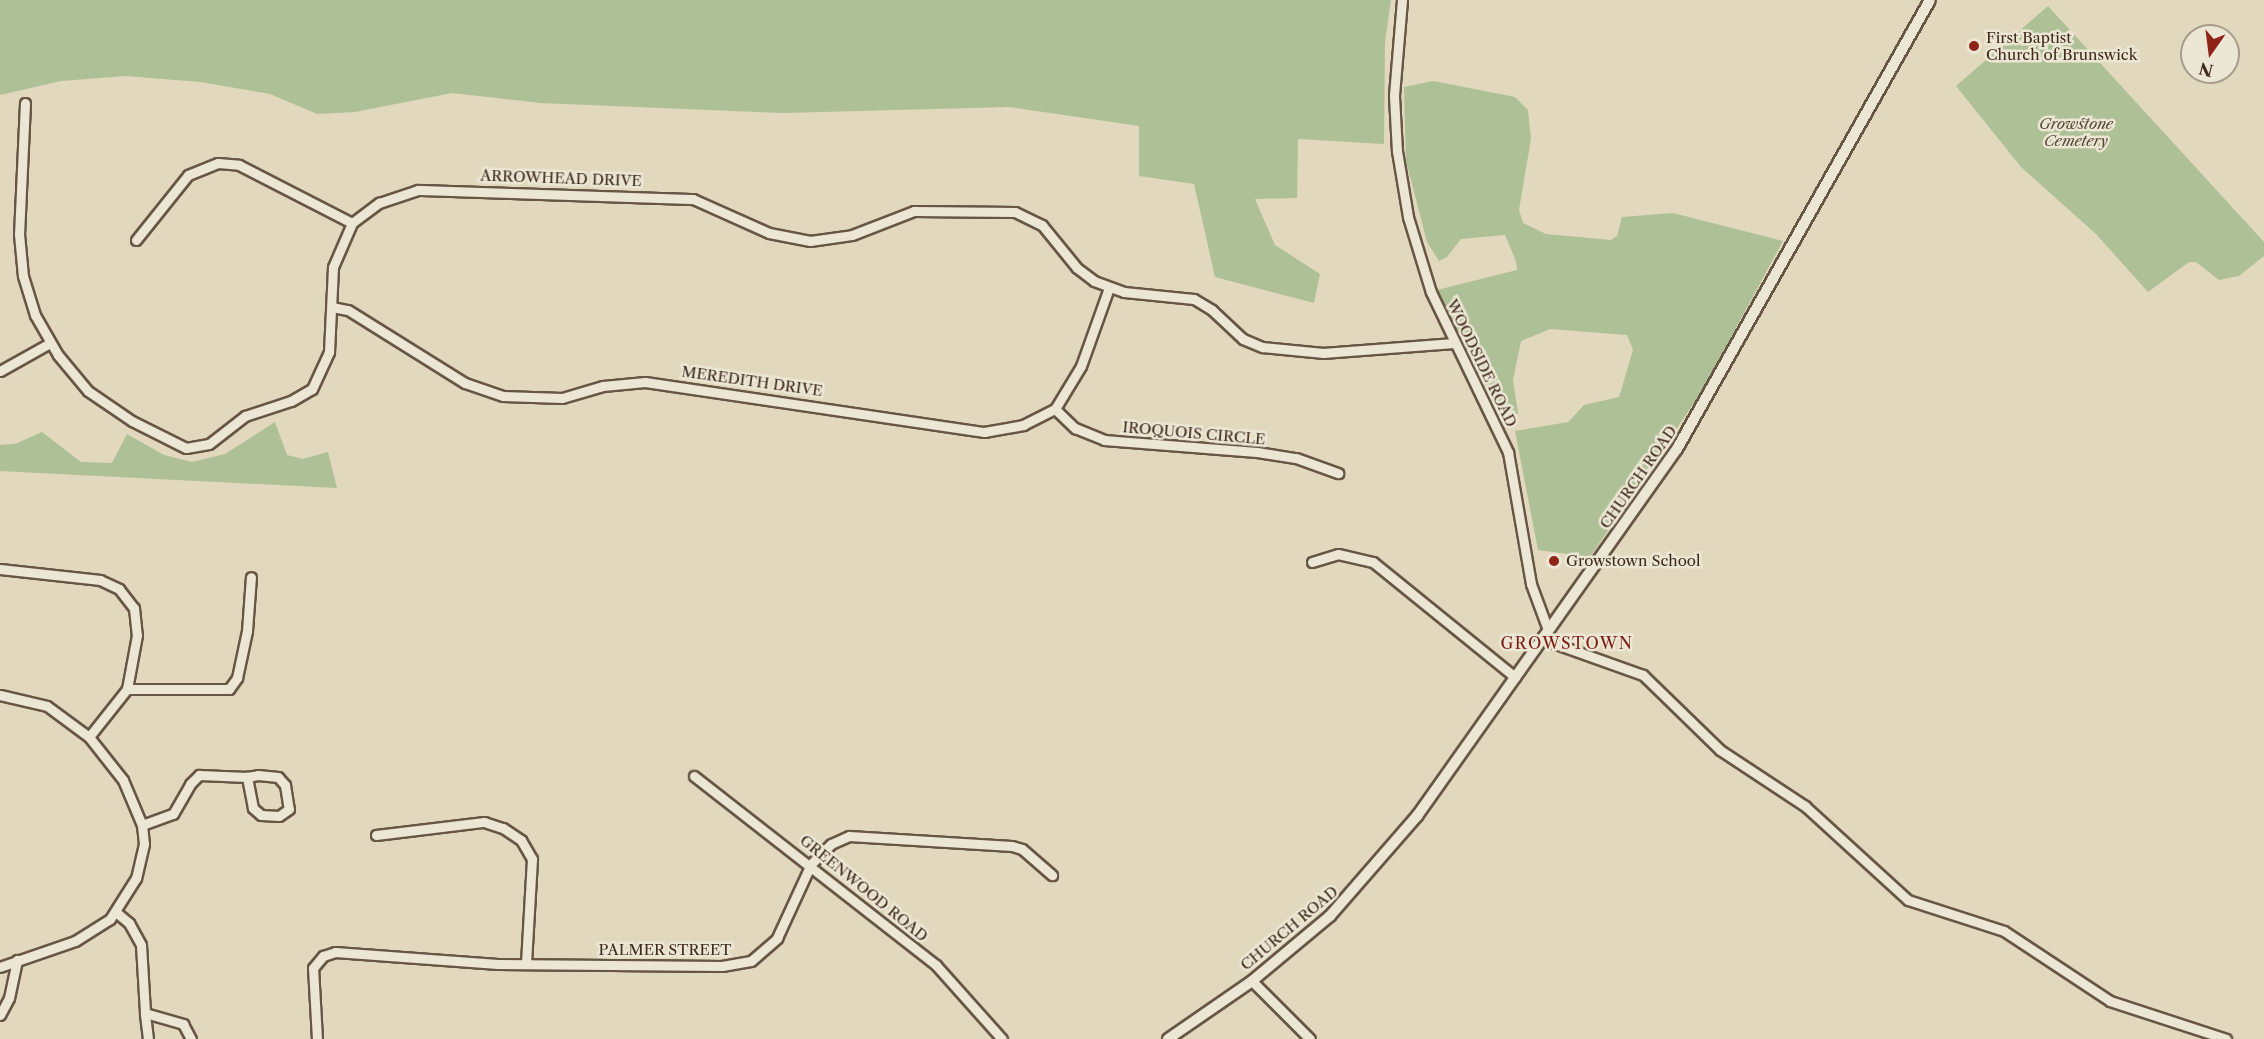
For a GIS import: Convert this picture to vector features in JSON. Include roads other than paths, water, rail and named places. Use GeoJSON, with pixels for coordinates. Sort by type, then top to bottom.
{"type":"FeatureCollection","features":[{"type":"Feature","properties":{"kind":"street","name":"WOODSIDE ROAD"},"geometry":{"type":"LineString","coordinates":[[1402,0],[1394,69],[1400,168],[1422,268],[1453,343],[1488,407],[1508,452],[1531,584],[1545,635]]}},
{"type":"Feature","properties":{"kind":"street","name":"CHURCH ROAD"},"geometry":{"type":"LineString","coordinates":[[1167,1039],[1252,981],[1330,916],[1384,859],[1691,426],[1930,0]]}},
{"type":"Feature","properties":{"kind":"street"},"geometry":{"type":"LineString","coordinates":[[25,103],[21,261],[30,303],[50,343],[72,374],[97,398],[176,446],[198,449],[246,416],[291,401],[312,389],[327,360],[333,267],[352,223],[239,165],[218,164],[188,175],[136,240]]}},
{"type":"Feature","properties":{"kind":"street","name":"ARROWHEAD DRIVE"},"geometry":{"type":"LineString","coordinates":[[352,223],[398,194],[439,189],[693,199],[769,233],[810,241],[852,235],[914,211],[1015,212],[1042,225],[1077,268],[1109,288],[1194,299],[1212,310],[1243,339],[1282,352],[1366,351],[1453,343]]}},
{"type":"Feature","properties":{"kind":"street"},"geometry":{"type":"LineString","coordinates":[[1055,409],[1081,366],[1109,288]]}},
{"type":"Feature","properties":{"kind":"street","name":"MEREDITH DRIVE"},"geometry":{"type":"LineString","coordinates":[[332,307],[348,310],[465,383],[522,399],[562,398],[603,386],[645,382],[984,432],[1023,425],[1055,409]]}},
{"type":"Feature","properties":{"kind":"street"},"geometry":{"type":"LineString","coordinates":[[0,371],[50,343]]}},
{"type":"Feature","properties":{"kind":"street","name":"IROQUOIS CIRCLE"},"geometry":{"type":"LineString","coordinates":[[1055,409],[1075,428],[1104,440],[1257,452],[1296,458],[1338,473]]}},
{"type":"Feature","properties":{"kind":"street"},"geometry":{"type":"LineString","coordinates":[[1312,562],[1338,554],[1373,562],[1515,677]]}},
{"type":"Feature","properties":{"kind":"street"},"geometry":{"type":"LineString","coordinates":[[0,569],[81,576],[119,589],[134,608],[137,621],[136,649],[127,690],[89,737]]}},
{"type":"Feature","properties":{"kind":"street"},"geometry":{"type":"LineString","coordinates":[[127,690],[229,689],[237,678],[247,631],[251,578]]}},
{"type":"Feature","properties":{"kind":"street"},"geometry":{"type":"LineString","coordinates":[[1545,635],[1643,675],[1720,750],[1805,806],[1908,900],[2004,930],[2110,1001],[2226,1039]]}},
{"type":"Feature","properties":{"kind":"street"},"geometry":{"type":"LineString","coordinates":[[0,695],[47,706],[89,737],[123,780],[142,825],[141,864],[117,912],[75,940],[0,967]]}},
{"type":"Feature","properties":{"kind":"street"},"geometry":{"type":"LineString","coordinates":[[142,825],[173,814],[190,784],[199,775],[278,777],[290,796],[289,809],[279,816],[261,814],[253,808],[247,777]]}},
{"type":"Feature","properties":{"kind":"street","name":"GREENWOOD ROAD"},"geometry":{"type":"LineString","coordinates":[[694,776],[811,864],[954,981],[1002,1039]]}},
{"type":"Feature","properties":{"kind":"street"},"geometry":{"type":"LineString","coordinates":[[376,835],[484,822],[504,828],[521,840],[532,859],[526,964]]}},
{"type":"Feature","properties":{"kind":"street","name":"PALMER STREET"},"geometry":{"type":"LineString","coordinates":[[317,1039],[311,983],[313,968],[323,956],[335,952],[526,964],[741,965],[770,948],[777,938],[811,864],[840,839],[870,835],[1012,846],[1022,849],[1052,875]]}},
{"type":"Feature","properties":{"kind":"street"},"geometry":{"type":"LineString","coordinates":[[117,912],[129,923],[141,945],[148,1039]]}},
{"type":"Feature","properties":{"kind":"street"},"geometry":{"type":"LineString","coordinates":[[0,1015],[9,998],[17,960]]}},
{"type":"Feature","properties":{"kind":"street"},"geometry":{"type":"LineString","coordinates":[[1252,981],[1310,1039]]}},
{"type":"Feature","properties":{"kind":"street"},"geometry":{"type":"LineString","coordinates":[[145,1013],[183,1024],[191,1032],[191,1039]]}},
{"type":"Feature","properties":{"kind":"place","name":"First Baptist Church of Brunswick"},"geometry":{"type":"Point","coordinates":[1974,46]}},
{"type":"Feature","properties":{"kind":"place","name":"Growstown School"},"geometry":{"type":"Point","coordinates":[1554,561]}},
{"type":"Feature","properties":{"kind":"district","name":"GROWSTOWN"},"geometry":{"type":"Point","coordinates":[1567,643]}},
{"type":"Feature","properties":{"kind":"park label","name":"Growstone Cemetery"},"geometry":{"type":"Point","coordinates":[2076,132]}}]}
